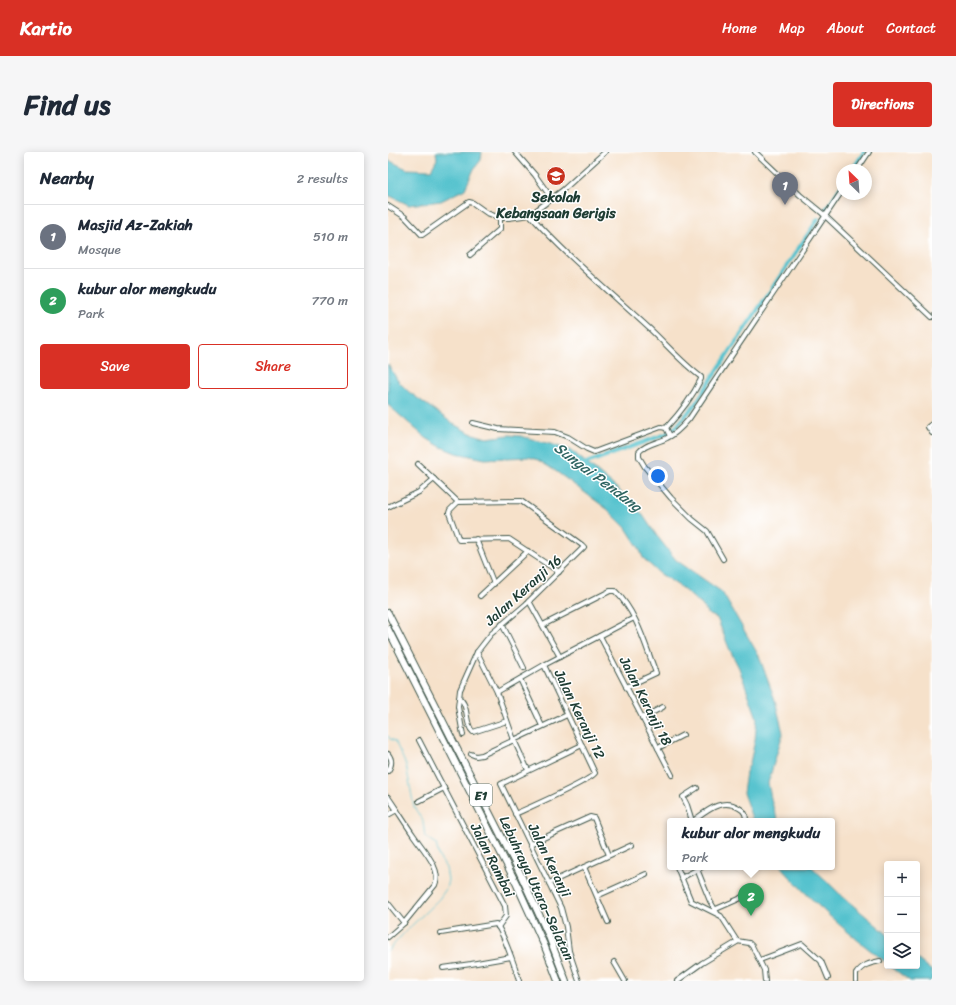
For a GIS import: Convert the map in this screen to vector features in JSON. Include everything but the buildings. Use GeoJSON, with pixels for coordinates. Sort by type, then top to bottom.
{"type":"FeatureCollection","features":[{"type":"Feature","properties":{"kind":"highway","name":"Lebuhraya Utara–Selatan"},"geometry":{"type":"LineString","coordinates":[[388,613],[518,869],[548,934],[566,981]]}},
{"type":"Feature","properties":{"kind":"highway","name":"Lebuhraya Utara–Selatan"},"geometry":{"type":"LineString","coordinates":[[388,629],[517,885],[540,935],[558,981]]}},
{"type":"Feature","properties":{"kind":"street"},"geometry":{"type":"LineString","coordinates":[[515,152],[535,175],[552,199]]}},
{"type":"Feature","properties":{"kind":"street"},"geometry":{"type":"LineString","coordinates":[[388,206],[405,217],[422,235],[468,202],[472,202],[487,214],[500,218],[530,215],[552,199],[605,152]]}},
{"type":"Feature","properties":{"kind":"street"},"geometry":{"type":"LineString","coordinates":[[755,152],[932,317]]}},
{"type":"Feature","properties":{"kind":"street"},"geometry":{"type":"LineString","coordinates":[[861,164],[869,152]]}},
{"type":"Feature","properties":{"kind":"street"},"geometry":{"type":"LineString","coordinates":[[723,560],[710,534],[671,498],[645,467],[639,457],[639,452],[643,448],[681,428],[689,419],[836,200]]}},
{"type":"Feature","properties":{"kind":"street"},"geometry":{"type":"LineString","coordinates":[[530,215],[649,328],[688,368],[701,377],[699,384],[685,406],[666,428]]}},
{"type":"Feature","properties":{"kind":"street"},"geometry":{"type":"LineString","coordinates":[[470,255],[500,229],[500,218]]}},
{"type":"Feature","properties":{"kind":"street"},"geometry":{"type":"LineString","coordinates":[[472,423],[498,429],[555,432],[594,452],[658,428],[666,428]]}},
{"type":"Feature","properties":{"kind":"street"},"geometry":{"type":"LineString","coordinates":[[932,424],[928,428],[932,433]]}},
{"type":"Feature","properties":{"kind":"street"},"geometry":{"type":"LineString","coordinates":[[666,428],[670,435]]}},
{"type":"Feature","properties":{"kind":"street"},"geometry":{"type":"LineString","coordinates":[[418,464],[458,502],[449,513],[459,540],[509,538],[559,572]]}},
{"type":"Feature","properties":{"kind":"street"},"geometry":{"type":"LineString","coordinates":[[388,507],[419,492],[434,479]]}},
{"type":"Feature","properties":{"kind":"street","name":"Jalan Keranji 16"},"geometry":{"type":"LineString","coordinates":[[458,502],[520,501],[584,547],[529,601],[490,634],[477,652],[460,690],[459,698]]}},
{"type":"Feature","properties":{"kind":"street"},"geometry":{"type":"LineString","coordinates":[[476,539],[494,584]]}},
{"type":"Feature","properties":{"kind":"street"},"geometry":{"type":"LineString","coordinates":[[480,596],[528,551]]}},
{"type":"Feature","properties":{"kind":"street"},"geometry":{"type":"LineString","coordinates":[[543,625],[610,591],[614,590],[617,592],[634,618],[656,673],[626,687]]}},
{"type":"Feature","properties":{"kind":"street"},"geometry":{"type":"LineString","coordinates":[[529,601],[560,657]]}},
{"type":"Feature","properties":{"kind":"street"},"geometry":{"type":"LineString","coordinates":[[497,692],[544,665],[634,618]]}},
{"type":"Feature","properties":{"kind":"street"},"geometry":{"type":"LineString","coordinates":[[502,624],[524,668]]}},
{"type":"Feature","properties":{"kind":"street","name":"Jalan Keranji 18"},"geometry":{"type":"LineString","coordinates":[[600,636],[672,775]]}},
{"type":"Feature","properties":{"kind":"street"},"geometry":{"type":"LineString","coordinates":[[477,652],[497,692],[514,740],[528,770],[582,745]]}},
{"type":"Feature","properties":{"kind":"street","name":"Jalan Keranji 12"},"geometry":{"type":"LineString","coordinates":[[515,814],[583,781],[595,773],[544,665]]}},
{"type":"Feature","properties":{"kind":"street"},"geometry":{"type":"LineString","coordinates":[[520,679],[542,726]]}},
{"type":"Feature","properties":{"kind":"street"},"geometry":{"type":"LineString","coordinates":[[459,698],[464,703],[470,727],[473,732],[507,721]]}},
{"type":"Feature","properties":{"kind":"street"},"geometry":{"type":"LineString","coordinates":[[459,698],[459,710],[463,735]]}},
{"type":"Feature","properties":{"kind":"street"},"geometry":{"type":"LineString","coordinates":[[642,718],[663,707]]}},
{"type":"Feature","properties":{"kind":"street"},"geometry":{"type":"LineString","coordinates":[[471,754],[476,756],[482,754],[567,715]]}},
{"type":"Feature","properties":{"kind":"street"},"geometry":{"type":"LineString","coordinates":[[658,748],[683,735]]}},
{"type":"Feature","properties":{"kind":"street","name":"Jalan Rambai"},"geometry":{"type":"LineString","coordinates":[[419,740],[504,906],[506,916],[498,926]]}},
{"type":"Feature","properties":{"kind":"street"},"geometry":{"type":"LineString","coordinates":[[388,754],[392,761],[391,767],[388,771]]}},
{"type":"Feature","properties":{"kind":"street","name":"Jalan Keranji"},"geometry":{"type":"LineString","coordinates":[[528,770],[502,783],[501,785],[564,917],[569,952],[579,981]]}},
{"type":"Feature","properties":{"kind":"street"},"geometry":{"type":"LineString","coordinates":[[419,801],[444,788]]}},
{"type":"Feature","properties":{"kind":"street"},"geometry":{"type":"LineString","coordinates":[[692,818],[683,797],[697,788]]}},
{"type":"Feature","properties":{"kind":"street"},"geometry":{"type":"LineString","coordinates":[[388,798],[414,838],[429,857],[437,879],[435,885],[404,923],[388,937]]}},
{"type":"Feature","properties":{"kind":"street"},"geometry":{"type":"LineString","coordinates":[[698,818],[714,807],[726,803],[743,810],[746,818]]}},
{"type":"Feature","properties":{"kind":"street"},"geometry":{"type":"LineString","coordinates":[[388,815],[397,810]]}},
{"type":"Feature","properties":{"kind":"street"},"geometry":{"type":"LineString","coordinates":[[530,844],[589,817],[594,818],[609,855]]}},
{"type":"Feature","properties":{"kind":"street"},"geometry":{"type":"LineString","coordinates":[[549,884],[632,844]]}},
{"type":"Feature","properties":{"kind":"street"},"geometry":{"type":"LineString","coordinates":[[584,867],[608,922]]}},
{"type":"Feature","properties":{"kind":"street"},"geometry":{"type":"LineString","coordinates":[[678,870],[691,901],[716,911],[739,899],[750,891]]}},
{"type":"Feature","properties":{"kind":"street"},"geometry":{"type":"LineString","coordinates":[[681,878],[696,870]]}},
{"type":"Feature","properties":{"kind":"street"},"geometry":{"type":"LineString","coordinates":[[701,870],[710,901],[716,911],[723,918],[737,942]]}},
{"type":"Feature","properties":{"kind":"street"},"geometry":{"type":"LineString","coordinates":[[597,896],[646,874]]}},
{"type":"Feature","properties":{"kind":"street"},"geometry":{"type":"LineString","coordinates":[[388,903],[404,923]]}},
{"type":"Feature","properties":{"kind":"street"},"geometry":{"type":"LineString","coordinates":[[441,933],[496,924],[511,957],[519,981]]}},
{"type":"Feature","properties":{"kind":"street"},"geometry":{"type":"LineString","coordinates":[[677,981],[702,963],[737,942],[752,945],[764,970],[765,981]]}},
{"type":"Feature","properties":{"kind":"street"},"geometry":{"type":"LineString","coordinates":[[760,960],[802,944],[821,961],[828,978]]}},
{"type":"Feature","properties":{"kind":"street"},"geometry":{"type":"LineString","coordinates":[[443,968],[511,957]]}},
{"type":"Feature","properties":{"kind":"street"},"geometry":{"type":"LineString","coordinates":[[856,981],[856,974],[861,968],[880,961]]}},
{"type":"Feature","properties":{"kind":"street"},"geometry":{"type":"LineString","coordinates":[[614,962],[625,981]]}},
{"type":"Feature","properties":{"kind":"water"},"geometry":{"type":"Polygon","coordinates":[[[436,152],[482,152],[481,160],[474,169],[465,189],[441,201],[409,205],[388,195],[388,160],[407,169],[431,170],[437,159],[436,152]]]}},
{"type":"Feature","properties":{"kind":"water","name":"Sungai Pendang"},"geometry":{"type":"Polygon","coordinates":[[[388,364],[398,381],[409,392],[455,425],[470,433],[487,438],[509,435],[521,436],[572,451],[620,491],[642,514],[676,560],[722,592],[759,656],[775,700],[783,733],[768,783],[777,818],[752,818],[743,793],[746,772],[750,763],[755,740],[757,718],[739,668],[717,618],[708,614],[702,605],[679,586],[659,573],[643,558],[639,548],[626,528],[607,509],[557,472],[538,460],[529,457],[485,459],[456,453],[441,447],[426,438],[388,405],[388,364]]]}},
{"type":"Feature","properties":{"kind":"water"},"geometry":{"type":"Polygon","coordinates":[[[784,870],[815,870],[842,896],[884,931],[884,961],[858,941],[831,918],[784,870]]]}},
{"type":"Feature","properties":{"kind":"water"},"geometry":{"type":"Polygon","coordinates":[[[920,961],[932,971],[932,981],[910,981],[894,969],[920,969],[920,961]]]}},
{"type":"Feature","properties":{"kind":"waterway"},"geometry":{"type":"LineString","coordinates":[[856,164],[864,152]]}},
{"type":"Feature","properties":{"kind":"waterway"},"geometry":{"type":"LineString","coordinates":[[826,209],[836,194]]}},
{"type":"Feature","properties":{"kind":"waterway"},"geometry":{"type":"LineString","coordinates":[[581,465],[666,434],[677,426],[695,404],[818,219]]}},
{"type":"Feature","properties":{"kind":"waterway"},"geometry":{"type":"LineString","coordinates":[[388,736],[390,739],[395,741],[406,765],[414,807],[423,821],[425,837],[436,844],[439,857],[446,868],[448,880],[446,889],[439,899],[388,951]]}},
{"type":"Feature","properties":{"kind":"place","name":"Sekolah Kebangsaan Gerigis"},"geometry":{"type":"Point","coordinates":[556,176]}},
{"type":"Feature","properties":{"kind":"place","name":"Masjid Az-Zakiah"},"geometry":{"type":"Point","coordinates":[785,205]}},
{"type":"Feature","properties":{"kind":"place","name":"kubur alor mengkudu"},"geometry":{"type":"Point","coordinates":[751,916]}}]}
